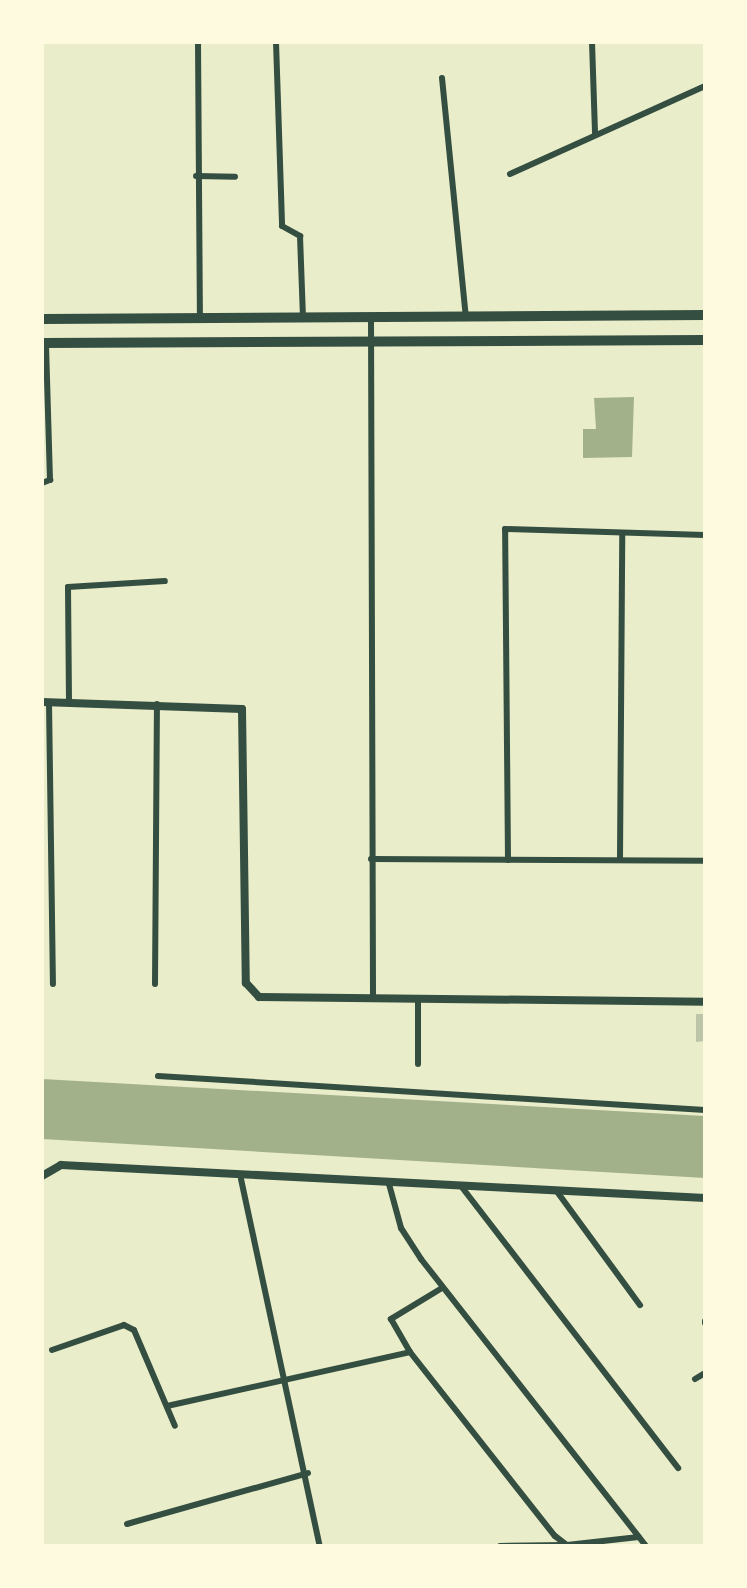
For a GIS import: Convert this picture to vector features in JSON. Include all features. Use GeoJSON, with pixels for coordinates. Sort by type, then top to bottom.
{"type":"FeatureCollection","features":[{"type":"Feature","properties":{"kind":"main road"},"geometry":{"type":"LineString","coordinates":[[42,319],[371,317],[466,320],[705,315]]}},
{"type":"Feature","properties":{"kind":"main road"},"geometry":{"type":"LineString","coordinates":[[44,343],[705,340]]}},
{"type":"Feature","properties":{"kind":"street"},"geometry":{"type":"LineString","coordinates":[[198,42],[196,176],[200,318]]}},
{"type":"Feature","properties":{"kind":"street"},"geometry":{"type":"LineString","coordinates":[[276,42],[282,226],[300,236],[303,317]]}},
{"type":"Feature","properties":{"kind":"street"},"geometry":{"type":"LineString","coordinates":[[592,42],[595,133]]}},
{"type":"Feature","properties":{"kind":"street"},"geometry":{"type":"LineString","coordinates":[[442,78],[466,320]]}},
{"type":"Feature","properties":{"kind":"street"},"geometry":{"type":"LineString","coordinates":[[510,174],[595,133],[705,86]]}},
{"type":"Feature","properties":{"kind":"street"},"geometry":{"type":"LineString","coordinates":[[196,176],[235,177]]}},
{"type":"Feature","properties":{"kind":"street"},"geometry":{"type":"LineString","coordinates":[[371,317],[373,998]]}},
{"type":"Feature","properties":{"kind":"street"},"geometry":{"type":"LineString","coordinates":[[42,483],[50,480],[45,449],[44,343]]}},
{"type":"Feature","properties":{"kind":"street"},"geometry":{"type":"LineString","coordinates":[[508,860],[505,529],[705,535]]}},
{"type":"Feature","properties":{"kind":"street"},"geometry":{"type":"LineString","coordinates":[[620,858],[622,534]]}},
{"type":"Feature","properties":{"kind":"street"},"geometry":{"type":"LineString","coordinates":[[69,702],[68,587],[165,581]]}},
{"type":"Feature","properties":{"kind":"street"},"geometry":{"type":"LineString","coordinates":[[53,984],[45,702],[157,704],[242,709],[246,983],[259,997],[705,1002]]}},
{"type":"Feature","properties":{"kind":"street"},"geometry":{"type":"LineString","coordinates":[[155,984],[157,704]]}},
{"type":"Feature","properties":{"kind":"street"},"geometry":{"type":"LineString","coordinates":[[371,859],[620,858],[705,861]]}},
{"type":"Feature","properties":{"kind":"street"},"geometry":{"type":"LineString","coordinates":[[418,999],[418,1064]]}},
{"type":"Feature","properties":{"kind":"street"},"geometry":{"type":"LineString","coordinates":[[158,1076],[705,1110]]}},
{"type":"Feature","properties":{"kind":"street"},"geometry":{"type":"LineString","coordinates":[[42,1176],[61,1165],[241,1179],[705,1198]]}},
{"type":"Feature","properties":{"kind":"street"},"geometry":{"type":"LineString","coordinates":[[241,1179],[288,1380],[320,1546]]}},
{"type":"Feature","properties":{"kind":"street"},"geometry":{"type":"LineString","coordinates":[[389,1184],[401,1228],[442,1288],[646,1546]]}},
{"type":"Feature","properties":{"kind":"street"},"geometry":{"type":"LineString","coordinates":[[460,1186],[678,1468]]}},
{"type":"Feature","properties":{"kind":"street"},"geometry":{"type":"LineString","coordinates":[[558,1193],[640,1305]]}},
{"type":"Feature","properties":{"kind":"street"},"geometry":{"type":"LineString","coordinates":[[442,1288],[391,1319],[410,1352],[567,1545]]}},
{"type":"Feature","properties":{"kind":"street"},"geometry":{"type":"LineString","coordinates":[[52,1350],[124,1325],[134,1330],[175,1426]]}},
{"type":"Feature","properties":{"kind":"street"},"geometry":{"type":"LineString","coordinates":[[167,1406],[410,1352]]}},
{"type":"Feature","properties":{"kind":"street"},"geometry":{"type":"LineString","coordinates":[[695,1379],[705,1373]]}},
{"type":"Feature","properties":{"kind":"street"},"geometry":{"type":"LineString","coordinates":[[127,1524],[308,1473]]}},
{"type":"Feature","properties":{"kind":"street"},"geometry":{"type":"LineString","coordinates":[[500,1546],[567,1545],[639,1537]]}},
{"type":"Feature","properties":{"kind":"shaded area"},"geometry":{"type":"Polygon","coordinates":[[[634,397],[632,457],[583,458],[583,429],[596,429],[594,398],[634,397]]]}},
{"type":"Feature","properties":{"kind":"shaded area"},"geometry":{"type":"Polygon","coordinates":[[[42,1079],[705,1116],[705,1178],[42,1139],[42,1079]]]}},
{"type":"Feature","properties":{"kind":"building"},"geometry":{"type":"Polygon","coordinates":[[[696,1014],[705,1014],[705,1041],[696,1042],[696,1014]]]}}]}
